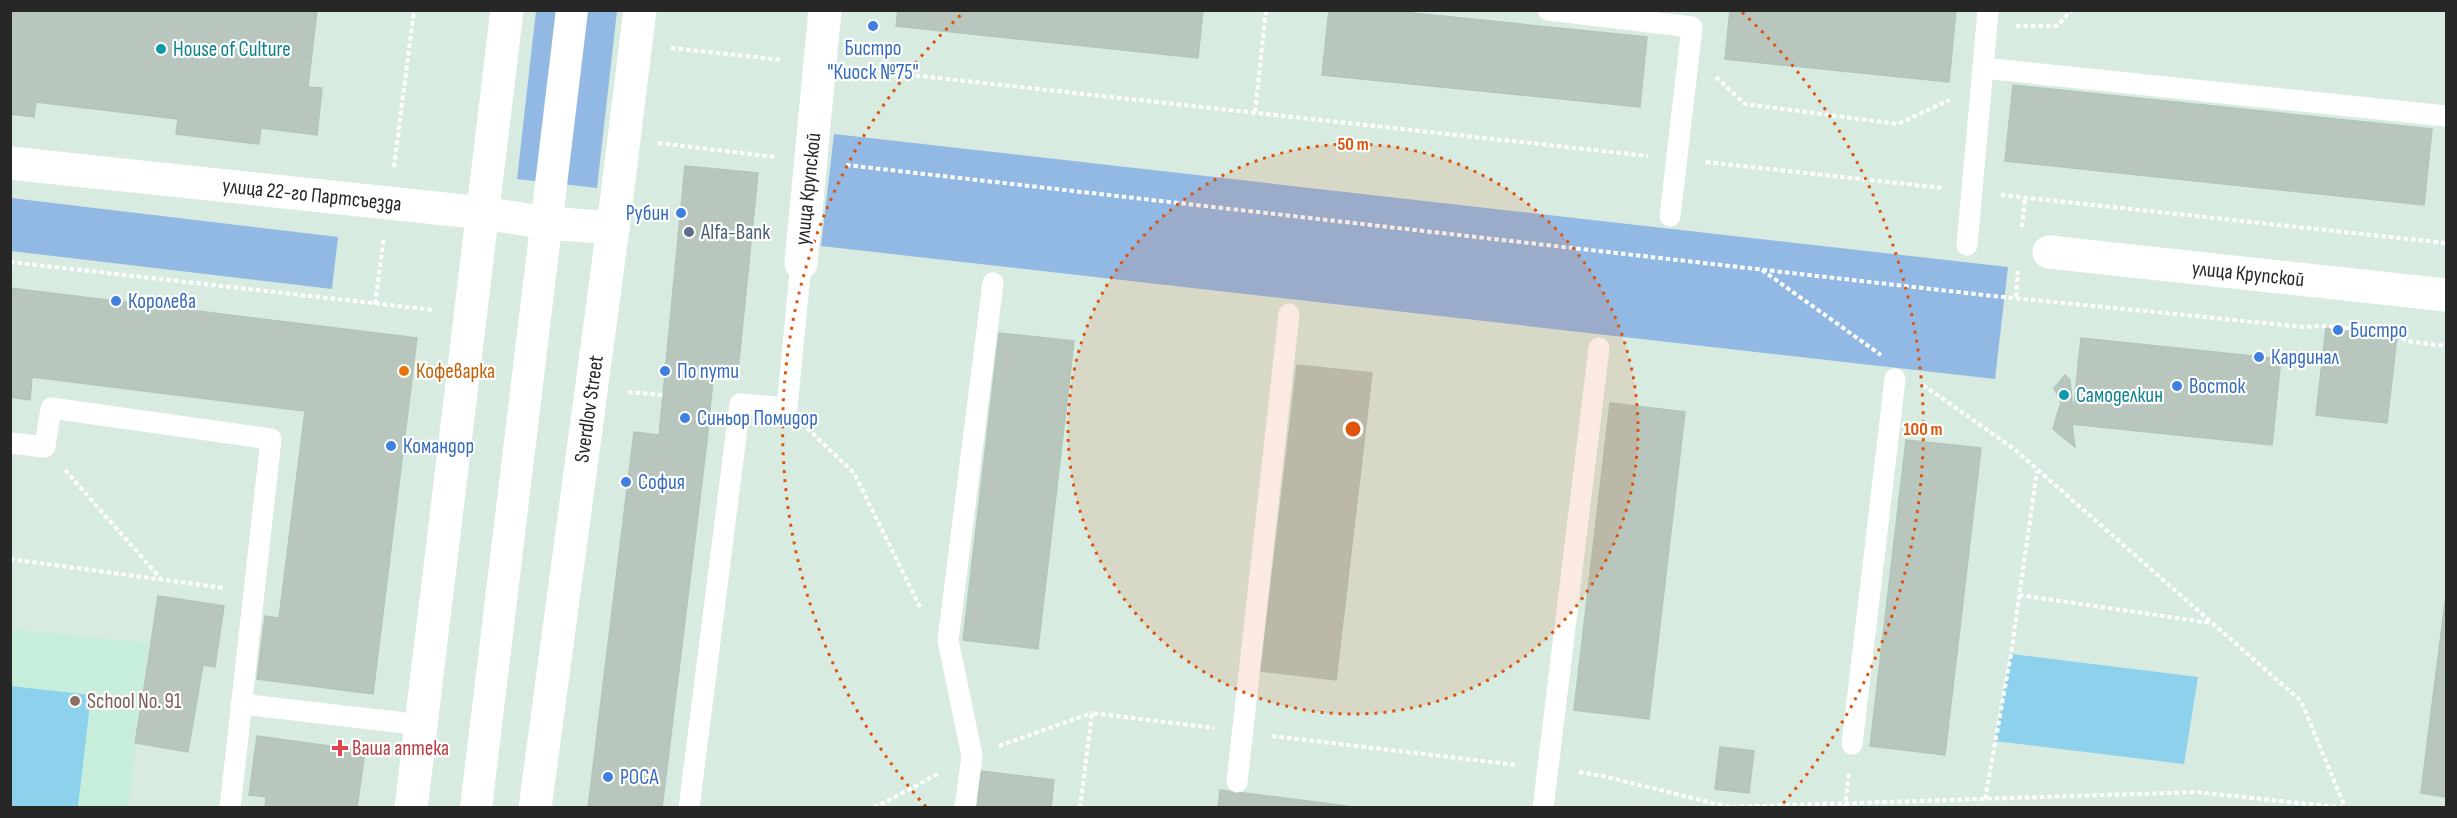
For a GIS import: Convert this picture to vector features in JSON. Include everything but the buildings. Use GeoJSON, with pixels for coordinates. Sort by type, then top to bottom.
{"type":"FeatureCollection","features":[{"type":"Feature","properties":{"kind":"street"},"geometry":{"type":"LineString","coordinates":[[411,807],[507,10]]}},
{"type":"Feature","properties":{"kind":"street"},"geometry":{"type":"LineString","coordinates":[[476,807],[572,10]]}},
{"type":"Feature","properties":{"kind":"street","name":"Sverdlov Street"},"geometry":{"type":"LineString","coordinates":[[535,807],[614,228],[640,10]]}},
{"type":"Feature","properties":{"kind":"street","name":"улица Крупской"},"geometry":{"type":"LineString","coordinates":[[801,263],[825,10]]}},
{"type":"Feature","properties":{"kind":"street","name":"улица 22-го Партсъезда"},"geometry":{"type":"LineString","coordinates":[[10,163],[483,213],[548,223],[614,228]]}},
{"type":"Feature","properties":{"kind":"street","name":"улица Крупской"},"geometry":{"type":"LineString","coordinates":[[2049,252],[2446,295]]}},
{"type":"Feature","properties":{"kind":"lane"},"geometry":{"type":"LineString","coordinates":[[1548,10],[1693,19],[1675,159],[1671,216]]}},
{"type":"Feature","properties":{"kind":"lane"},"geometry":{"type":"LineString","coordinates":[[1967,245],[1988,10]]}},
{"type":"Feature","properties":{"kind":"lane"},"geometry":{"type":"LineString","coordinates":[[1982,76],[2446,116]]}},
{"type":"Feature","properties":{"kind":"lane"},"geometry":{"type":"LineString","coordinates":[[689,807],[740,404],[787,408],[801,263]]}},
{"type":"Feature","properties":{"kind":"lane"},"geometry":{"type":"LineString","coordinates":[[965,807],[972,756],[948,640],[993,283]]}},
{"type":"Feature","properties":{"kind":"lane"},"geometry":{"type":"LineString","coordinates":[[1237,782],[1289,314]]}},
{"type":"Feature","properties":{"kind":"lane"},"geometry":{"type":"LineString","coordinates":[[1543,807],[1599,348]]}},
{"type":"Feature","properties":{"kind":"lane"},"geometry":{"type":"LineString","coordinates":[[1852,744],[1895,379]]}},
{"type":"Feature","properties":{"kind":"lane"},"geometry":{"type":"LineString","coordinates":[[10,443],[45,447],[51,408],[271,440],[230,807]]}},
{"type":"Feature","properties":{"kind":"lane"},"geometry":{"type":"LineString","coordinates":[[241,704],[422,724]]}},
{"type":"Feature","properties":{"kind":"path"},"geometry":{"type":"LineString","coordinates":[[375,304],[414,10]]}},
{"type":"Feature","properties":{"kind":"path"},"geometry":{"type":"LineString","coordinates":[[1255,112],[1266,10]]}},
{"type":"Feature","properties":{"kind":"path"},"geometry":{"type":"LineString","coordinates":[[2016,27],[2057,26],[2072,10]]}},
{"type":"Feature","properties":{"kind":"path"},"geometry":{"type":"LineString","coordinates":[[668,48],[2446,243]]}},
{"type":"Feature","properties":{"kind":"path"},"geometry":{"type":"LineString","coordinates":[[1690,52],[1745,104],[1898,124],[1982,76]]}},
{"type":"Feature","properties":{"kind":"path"},"geometry":{"type":"LineString","coordinates":[[656,143],[1984,295],[2304,327],[2326,326],[2397,333],[2406,341],[2446,346]]}},
{"type":"Feature","properties":{"kind":"path"},"geometry":{"type":"LineString","coordinates":[[10,262],[434,310]]}},
{"type":"Feature","properties":{"kind":"path"},"geometry":{"type":"LineString","coordinates":[[628,392],[663,395]]}},
{"type":"Feature","properties":{"kind":"path"},"geometry":{"type":"LineString","coordinates":[[787,408],[854,473],[926,617],[950,621]]}},
{"type":"Feature","properties":{"kind":"path"},"geometry":{"type":"LineString","coordinates":[[45,447],[162,580]]}},
{"type":"Feature","properties":{"kind":"path"},"geometry":{"type":"LineString","coordinates":[[1080,807],[1092,713],[1603,776],[1729,807],[2197,792],[2345,807],[2301,701],[2013,448]]}},
{"type":"Feature","properties":{"kind":"path"},"geometry":{"type":"LineString","coordinates":[[1985,799],[2019,596],[2037,470]]}},
{"type":"Feature","properties":{"kind":"path"},"geometry":{"type":"LineString","coordinates":[[10,559],[254,592]]}},
{"type":"Feature","properties":{"kind":"path"},"geometry":{"type":"LineString","coordinates":[[2019,596],[2212,623]]}},
{"type":"Feature","properties":{"kind":"shaded area"},"geometry":{"type":"Polygon","coordinates":[[[536,11],[617,11],[597,188],[517,179],[536,11]]]}},
{"type":"Feature","properties":{"kind":"shaded area"},"geometry":{"type":"Polygon","coordinates":[[[834,134],[2008,267],[1995,379],[821,246],[834,134]]]}},
{"type":"Feature","properties":{"kind":"shaded area"},"geometry":{"type":"Polygon","coordinates":[[[11,198],[338,237],[332,289],[11,251],[11,198]]]}},
{"type":"Feature","properties":{"kind":"shaded area","name":"School No. 91"},"geometry":{"type":"Polygon","coordinates":[[[11,629],[149,643],[133,744],[136,745],[128,807],[11,808],[11,629]]]}},
{"type":"Feature","properties":{"kind":"shaded area"},"geometry":{"type":"Polygon","coordinates":[[[2011,654],[2198,677],[2184,764],[1995,741],[2011,654]]]}},
{"type":"Feature","properties":{"kind":"shaded area"},"geometry":{"type":"Polygon","coordinates":[[[11,686],[91,695],[78,807],[11,807],[11,686]]]}},
{"type":"Feature","properties":{"kind":"place","name":"Бистро \"Киоск №75\""},"geometry":{"type":"Point","coordinates":[873,26]}},
{"type":"Feature","properties":{"kind":"place","name":"House of Culture"},"geometry":{"type":"Point","coordinates":[161,49]}},
{"type":"Feature","properties":{"kind":"place","name":"Рубин"},"geometry":{"type":"Point","coordinates":[681,213]}},
{"type":"Feature","properties":{"kind":"place","name":"Alfa-Bank"},"geometry":{"type":"Point","coordinates":[689,232]}},
{"type":"Feature","properties":{"kind":"place","name":"Королева"},"geometry":{"type":"Point","coordinates":[116,301]}},
{"type":"Feature","properties":{"kind":"place","name":"Бистро"},"geometry":{"type":"Point","coordinates":[2338,330]}},
{"type":"Feature","properties":{"kind":"place","name":"Кардинал"},"geometry":{"type":"Point","coordinates":[2259,357]}},
{"type":"Feature","properties":{"kind":"place","name":"Кофеварка"},"geometry":{"type":"Point","coordinates":[404,371]}},
{"type":"Feature","properties":{"kind":"place","name":"По пути"},"geometry":{"type":"Point","coordinates":[665,371]}},
{"type":"Feature","properties":{"kind":"place","name":"Восток"},"geometry":{"type":"Point","coordinates":[2177,386]}},
{"type":"Feature","properties":{"kind":"place","name":"Самоделкин"},"geometry":{"type":"Point","coordinates":[2064,395]}},
{"type":"Feature","properties":{"kind":"place","name":"Синьор Помидор"},"geometry":{"type":"Point","coordinates":[685,418]}},
{"type":"Feature","properties":{"kind":"place","name":"Командор"},"geometry":{"type":"Point","coordinates":[391,446]}},
{"type":"Feature","properties":{"kind":"place","name":"София"},"geometry":{"type":"Point","coordinates":[626,482]}},
{"type":"Feature","properties":{"kind":"place","name":"School No. 91"},"geometry":{"type":"Point","coordinates":[75,701]}},
{"type":"Feature","properties":{"kind":"place","name":"Ваша аптека"},"geometry":{"type":"Point","coordinates":[340,748]}},
{"type":"Feature","properties":{"kind":"place","name":"РОСА"},"geometry":{"type":"Point","coordinates":[608,777]}}]}
